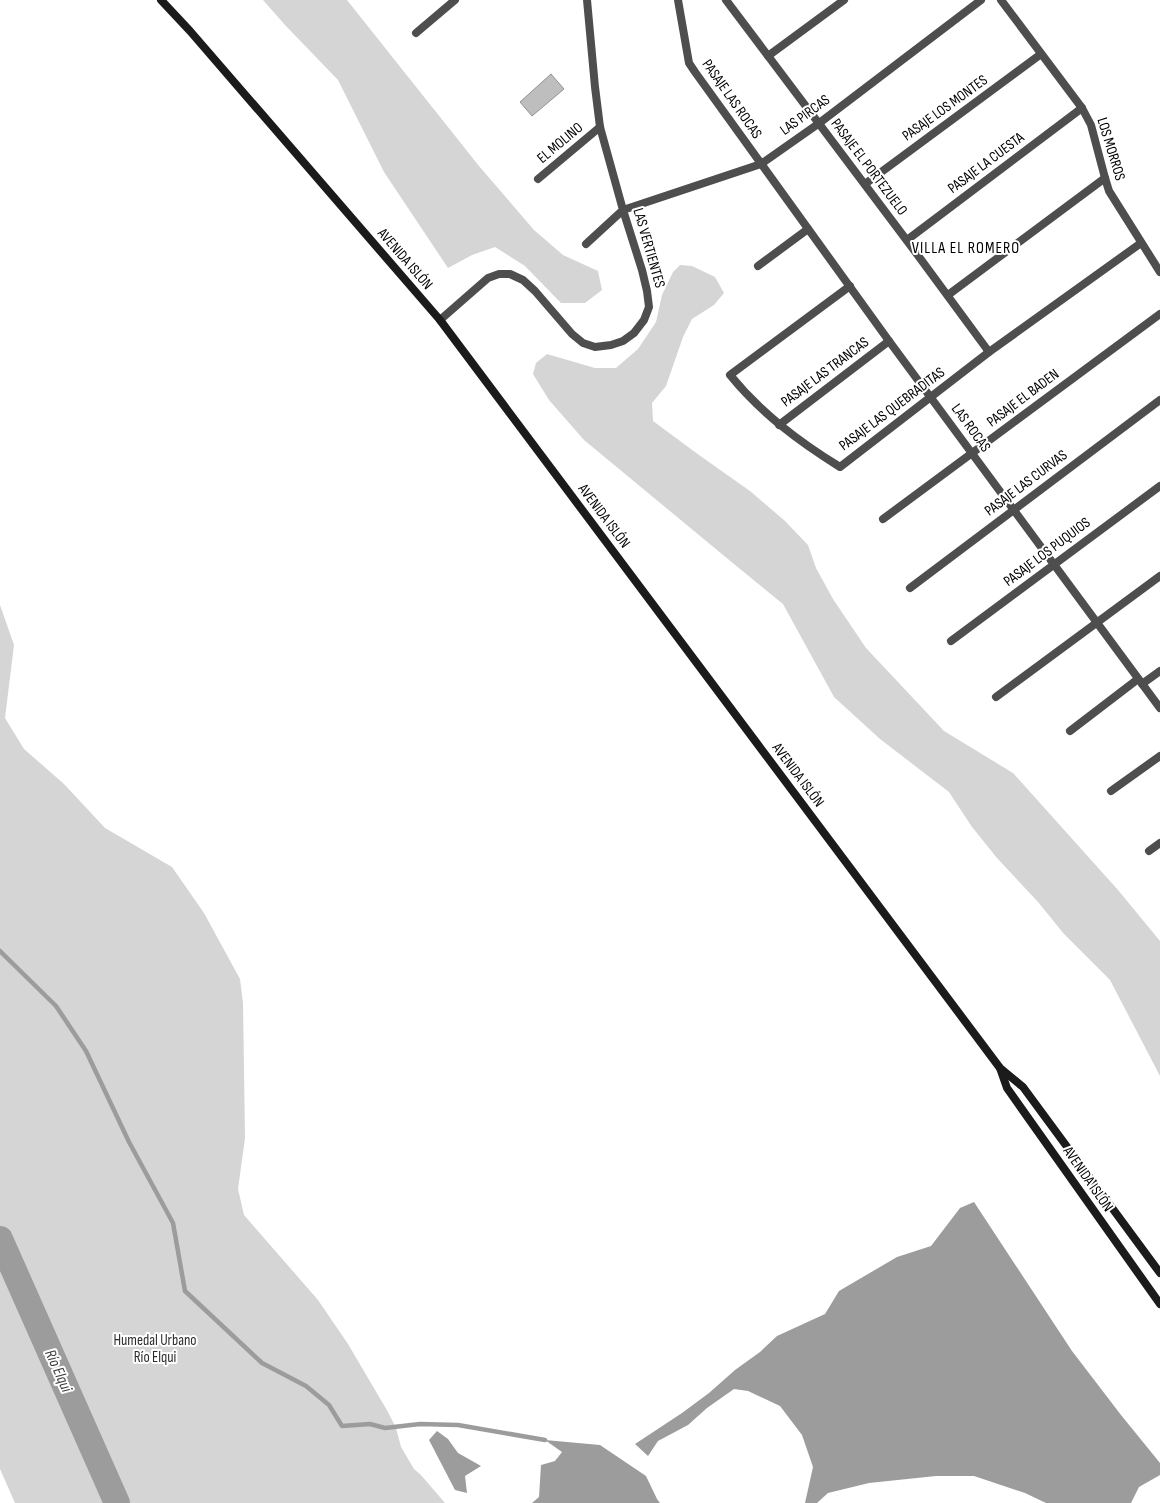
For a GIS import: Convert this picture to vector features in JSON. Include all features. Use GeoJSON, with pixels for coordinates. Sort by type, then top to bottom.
{"type":"FeatureCollection","features":[{"type":"Feature","properties":{"kind":"main road","name":"AVENIDA ISLÓN"},"geometry":{"type":"LineString","coordinates":[[161,0],[190,31],[440,320],[1000,1068],[1023,1086],[1160,1273]]}},
{"type":"Feature","properties":{"kind":"main road","name":"AVENIDA ISLÓN"},"geometry":{"type":"LineString","coordinates":[[1000,1068],[1006,1088],[1160,1304]]}},
{"type":"Feature","properties":{"kind":"street"},"geometry":{"type":"LineString","coordinates":[[416,33],[455,0]]}},
{"type":"Feature","properties":{"kind":"street","name":"LAS VERTIENTES"},"geometry":{"type":"LineString","coordinates":[[440,320],[488,278],[499,274],[510,274],[523,280],[536,291],[572,334],[583,343],[595,347],[611,345],[623,341],[634,333],[644,320],[649,307],[646,284],[600,127],[595,87],[588,0]]}},
{"type":"Feature","properties":{"kind":"street","name":"PASAJE LAS ROCAS"},"geometry":{"type":"LineString","coordinates":[[678,0],[689,63],[761,164]]}},
{"type":"Feature","properties":{"kind":"street","name":"PASAJE EL PORTEZUELO"},"geometry":{"type":"LineString","coordinates":[[727,0],[989,352]]}},
{"type":"Feature","properties":{"kind":"street"},"geometry":{"type":"LineString","coordinates":[[768,56],[844,0]]}},
{"type":"Feature","properties":{"kind":"street","name":"LAS PIRCAS"},"geometry":{"type":"LineString","coordinates":[[624,210],[761,164],[818,124],[981,0]]}},
{"type":"Feature","properties":{"kind":"street","name":"LOS MORROS"},"geometry":{"type":"LineString","coordinates":[[1000,0],[1082,108],[1091,125],[1104,178],[1109,191],[1160,272]]}},
{"type":"Feature","properties":{"kind":"street","name":"PASAJE LOS MONTES"},"geometry":{"type":"LineString","coordinates":[[864,184],[1041,54]]}},
{"type":"Feature","properties":{"kind":"street","name":"PASAJE LA CUESTA"},"geometry":{"type":"LineString","coordinates":[[907,240],[1082,108]]}},
{"type":"Feature","properties":{"kind":"street","name":"EL MOLINO"},"geometry":{"type":"LineString","coordinates":[[538,180],[600,127]]}},
{"type":"Feature","properties":{"kind":"street","name":"LAS ROCAS"},"geometry":{"type":"LineString","coordinates":[[761,164],[889,341],[1160,708]]}},
{"type":"Feature","properties":{"kind":"street"},"geometry":{"type":"LineString","coordinates":[[948,295],[1104,178]]}},
{"type":"Feature","properties":{"kind":"street"},"geometry":{"type":"LineString","coordinates":[[586,244],[624,210]]}},
{"type":"Feature","properties":{"kind":"street"},"geometry":{"type":"LineString","coordinates":[[758,266],[808,229]]}},
{"type":"Feature","properties":{"kind":"street","name":"PASAJE LAS QUEBRADITAS"},"geometry":{"type":"LineString","coordinates":[[850,286],[730,375],[742,390],[779,425],[809,448],[840,467],[989,352],[1141,242]]}},
{"type":"Feature","properties":{"kind":"street","name":"PASAJE EL BADEN"},"geometry":{"type":"LineString","coordinates":[[884,519],[1160,314]]}},
{"type":"Feature","properties":{"kind":"street","name":"PASAJE LAS TRANCAS"},"geometry":{"type":"LineString","coordinates":[[779,425],[889,341]]}},
{"type":"Feature","properties":{"kind":"street","name":"PASAJE LAS CURVAS"},"geometry":{"type":"LineString","coordinates":[[910,588],[1160,400]]}},
{"type":"Feature","properties":{"kind":"street","name":"PASAJE LOS PUQUIOS"},"geometry":{"type":"LineString","coordinates":[[951,641],[1160,486]]}},
{"type":"Feature","properties":{"kind":"street"},"geometry":{"type":"LineString","coordinates":[[996,696],[1160,576]]}},
{"type":"Feature","properties":{"kind":"street"},"geometry":{"type":"LineString","coordinates":[[1070,731],[1140,682],[1160,671]]}},
{"type":"Feature","properties":{"kind":"street"},"geometry":{"type":"LineString","coordinates":[[1111,791],[1160,756]]}},
{"type":"Feature","properties":{"kind":"street"},"geometry":{"type":"LineString","coordinates":[[1149,851],[1160,843]]}},
{"type":"Feature","properties":{"kind":"green space"},"geometry":{"type":"Polygon","coordinates":[[[263,0],[347,0],[479,166],[534,230],[563,255],[598,271],[602,290],[585,303],[561,303],[525,266],[495,247],[472,255],[448,268],[384,172],[338,80],[263,0]]]}},
{"type":"Feature","properties":{"kind":"green space"},"geometry":{"type":"Polygon","coordinates":[[[680,265],[692,266],[715,277],[724,293],[714,305],[692,319],[683,337],[666,386],[652,403],[653,421],[750,491],[785,521],[808,545],[816,568],[833,599],[866,648],[944,731],[1013,773],[1118,890],[1160,941],[1160,1076],[1110,980],[1064,934],[1038,902],[997,858],[972,827],[949,792],[880,739],[834,697],[783,604],[584,440],[549,400],[533,374],[536,363],[547,354],[595,368],[616,368],[638,349],[656,322],[662,295],[673,272],[680,265]]]}},
{"type":"Feature","properties":{"kind":"green space","name":"Humedal Urbano Río Elqui"},"geometry":{"type":"Polygon","coordinates":[[[0,605],[14,645],[5,718],[24,749],[64,784],[105,828],[172,867],[204,913],[240,979],[243,1003],[245,1138],[238,1189],[244,1215],[318,1300],[348,1344],[388,1412],[396,1428],[401,1447],[414,1469],[445,1503],[15,1503],[0,1469],[0,605]]]}},
{"type":"Feature","properties":{"kind":"shaded area"},"geometry":{"type":"Polygon","coordinates":[[[974,1202],[1072,1351],[1160,1463],[1160,1475],[1139,1487],[1131,1503],[1046,1503],[1025,1493],[974,1476],[936,1476],[869,1483],[828,1493],[817,1503],[805,1503],[813,1467],[802,1435],[780,1406],[748,1391],[734,1389],[707,1408],[688,1425],[658,1441],[648,1456],[635,1444],[709,1393],[735,1370],[760,1352],[777,1336],[825,1314],[839,1291],[897,1257],[931,1246],[960,1208],[974,1202]]]}},
{"type":"Feature","properties":{"kind":"shaded area"},"geometry":{"type":"Polygon","coordinates":[[[437,1431],[448,1439],[458,1453],[481,1466],[465,1476],[467,1493],[455,1490],[429,1440],[437,1431]]]}},
{"type":"Feature","properties":{"kind":"shaded area"},"geometry":{"type":"Polygon","coordinates":[[[545,1440],[600,1445],[646,1476],[660,1503],[532,1503],[539,1497],[541,1465],[555,1461],[562,1452],[545,1440]]]}},
{"type":"Feature","properties":{"kind":"building"},"geometry":{"type":"Polygon","coordinates":[[[551,74],[564,89],[532,116],[520,102],[551,74]]]}},
{"type":"Feature","properties":{"kind":"waterway"},"geometry":{"type":"LineString","coordinates":[[0,951],[56,1006],[86,1051],[129,1142],[173,1223],[185,1291],[262,1363],[306,1386],[329,1405],[342,1426],[370,1424],[385,1428],[420,1424],[458,1425],[545,1440]]}},
{"type":"Feature","properties":{"kind":"waterway","name":"Río Elqui"},"geometry":{"type":"LineString","coordinates":[[0,1239],[117,1503]]}},
{"type":"Feature","properties":{"kind":"district","name":"VILLA EL ROMERO"},"geometry":{"type":"Point","coordinates":[966,248]}}]}
